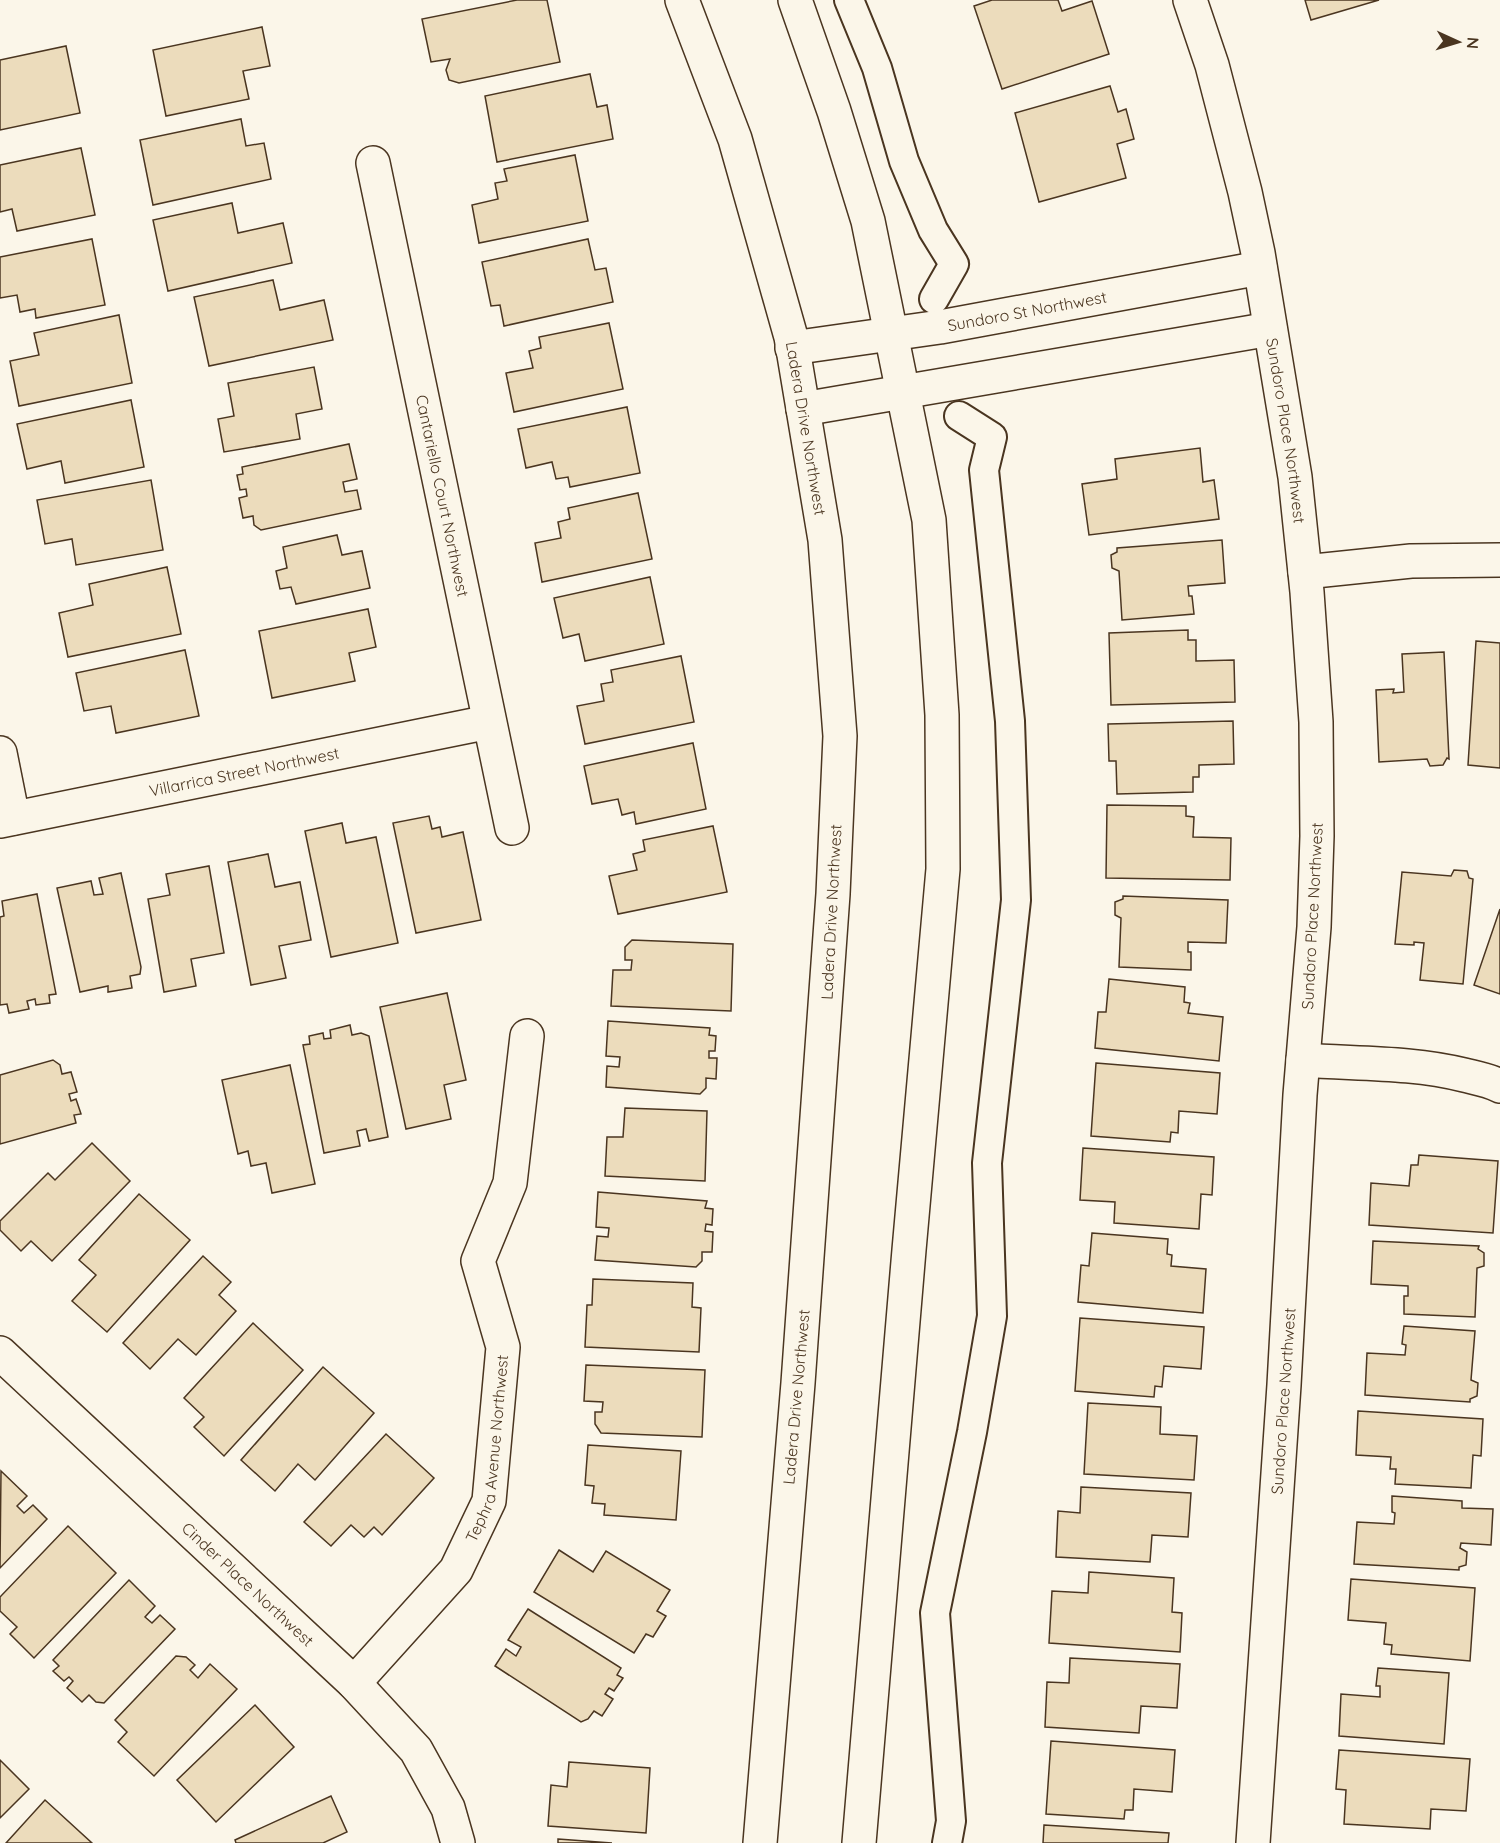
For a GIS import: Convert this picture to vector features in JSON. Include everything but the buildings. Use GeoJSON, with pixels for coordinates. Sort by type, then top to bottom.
{"type":"FeatureCollection","features":[{"type":"Feature","properties":{"kind":"street","name":"Ladera Drive Northwest"},"geometry":{"type":"LineString","coordinates":[[682,0],[735,139],[791,338],[825,540],[840,736],[834,894],[798,1383],[760,1843]]}},
{"type":"Feature","properties":{"kind":"street"},"geometry":{"type":"LineString","coordinates":[[795,0],[834,111],[868,221],[929,520],[942,715],[943,869],[860,1843]]}},
{"type":"Feature","properties":{"kind":"street"},"geometry":{"type":"LineString","coordinates":[[849,0],[877,68],[904,161],[933,230],[954,264],[934,299]]}},
{"type":"Feature","properties":{"kind":"street","name":"Sundoro Place Northwest"},"geometry":{"type":"LineString","coordinates":[[1190,0],[1218,88],[1245,192],[1260,268],[1295,477],[1305,572],[1316,722],[1317,837],[1314,927],[1303,1060],[1253,1843]]}},
{"type":"Feature","properties":{"kind":"street","name":"Cantariello Court Northwest"},"geometry":{"type":"LineString","coordinates":[[373,163],[512,828]]}},
{"type":"Feature","properties":{"kind":"street","name":"Sundoro St Northwest"},"geometry":{"type":"LineString","coordinates":[[792,348],[940,327],[1260,268]]}},
{"type":"Feature","properties":{"kind":"street"},"geometry":{"type":"LineString","coordinates":[[803,409],[1270,328]]}},
{"type":"Feature","properties":{"kind":"street"},"geometry":{"type":"LineString","coordinates":[[947,1843],[951,1821],[936,1613],[972,1432],[992,1316],[987,1163],[1016,900],[1010,721],[984,470],[992,436],[958,416]]}},
{"type":"Feature","properties":{"kind":"street"},"geometry":{"type":"LineString","coordinates":[[1305,572],[1411,561],[1500,560]]}},
{"type":"Feature","properties":{"kind":"street","name":"Villarrica Street Northwest"},"geometry":{"type":"LineString","coordinates":[[7,819],[489,722]]}},
{"type":"Feature","properties":{"kind":"street"},"geometry":{"type":"LineString","coordinates":[[0,753],[7,819]]}},
{"type":"Feature","properties":{"kind":"street","name":"Tephra Avenue Northwest"},"geometry":{"type":"LineString","coordinates":[[354,1683],[456,1570],[489,1501],[503,1347],[478,1261],[510,1183],[527,1036]]}},
{"type":"Feature","properties":{"kind":"street"},"geometry":{"type":"LineString","coordinates":[[1303,1060],[1422,1067],[1493,1082],[1500,1086]]}},
{"type":"Feature","properties":{"kind":"street","name":"Cinder Place Northwest"},"geometry":{"type":"LineString","coordinates":[[0,1353],[354,1683],[416,1750],[448,1808],[458,1843]]}}]}
